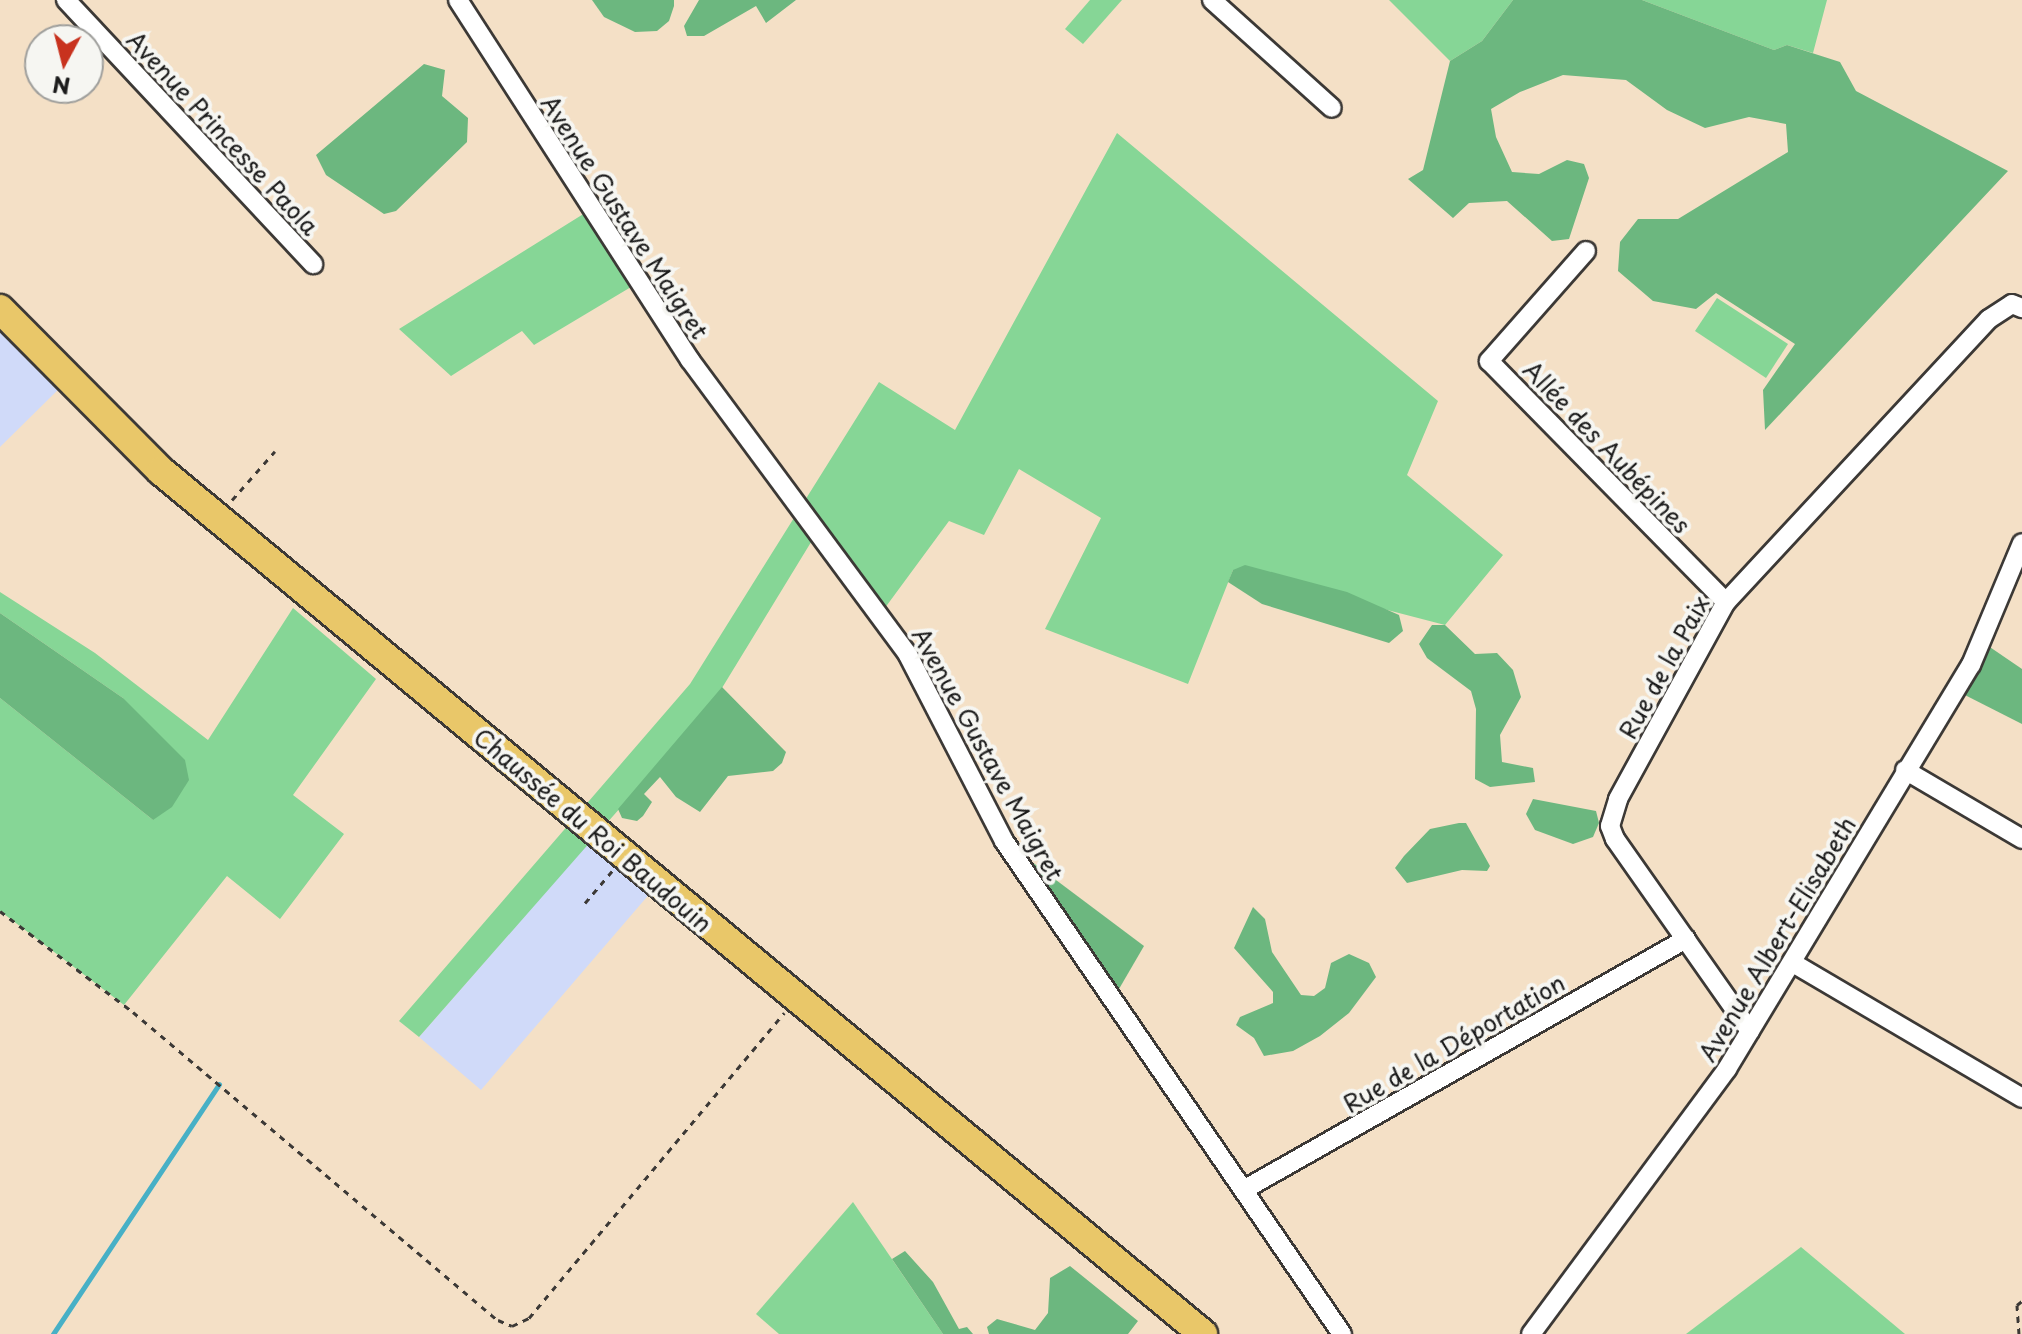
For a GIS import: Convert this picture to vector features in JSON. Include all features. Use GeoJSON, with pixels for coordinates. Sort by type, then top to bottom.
{"type":"FeatureCollection","features":[{"type":"Feature","properties":{"kind":"main road","name":"Chaussée du Roi Baudouin"},"geometry":{"type":"LineString","coordinates":[[0,309],[153,464],[1203,1334]]}},
{"type":"Feature","properties":{"kind":"street","name":"Avenue Princesse Paola"},"geometry":{"type":"LineString","coordinates":[[66,0],[313,264]]}},
{"type":"Feature","properties":{"kind":"street","name":"Avenue Gustave Maigret"},"geometry":{"type":"LineString","coordinates":[[458,0],[690,360],[901,645],[1004,841],[1342,1334]]}},
{"type":"Feature","properties":{"kind":"street"},"geometry":{"type":"LineString","coordinates":[[1212,0],[1332,108]]}},
{"type":"Feature","properties":{"kind":"street","name":"Allée des Aubépines"},"geometry":{"type":"LineString","coordinates":[[1586,251],[1489,361],[1726,602]]}},
{"type":"Feature","properties":{"kind":"street","name":"Rue de la Paix"},"geometry":{"type":"LineString","coordinates":[[1750,1031],[1610,826],[1618,799],[1726,602],[1989,319],[2012,304],[2022,308]]}},
{"type":"Feature","properties":{"kind":"street","name":"Avenue Albert-Elisabeth"},"geometry":{"type":"LineString","coordinates":[[1531,1334],[1717,1085],[1793,963],[1905,770],[1971,665],[2018,565],[2022,543]]}},
{"type":"Feature","properties":{"kind":"street"},"geometry":{"type":"LineString","coordinates":[[1905,770],[2022,839]]}},
{"type":"Feature","properties":{"kind":"street","name":"Rue de la Déportation"},"geometry":{"type":"LineString","coordinates":[[1245,1189],[1686,939]]}},
{"type":"Feature","properties":{"kind":"street"},"geometry":{"type":"LineString","coordinates":[[1793,963],[2022,1098]]}},
{"type":"Feature","properties":{"kind":"path"},"geometry":{"type":"LineString","coordinates":[[217,518],[275,451]]}},
{"type":"Feature","properties":{"kind":"path"},"geometry":{"type":"LineString","coordinates":[[585,903],[625,856]]}},
{"type":"Feature","properties":{"kind":"path"},"geometry":{"type":"LineString","coordinates":[[0,911],[133,1012],[498,1320],[512,1326],[529,1318],[797,998]]}},
{"type":"Feature","properties":{"kind":"path"},"geometry":{"type":"LineString","coordinates":[[2019,1334],[2017,1305],[2022,1301]]}},
{"type":"Feature","properties":{"kind":"shaded area"},"geometry":{"type":"Polygon","coordinates":[[[0,309],[68,380],[0,447],[0,309]]]}},
{"type":"Feature","properties":{"kind":"shaded area"},"geometry":{"type":"Polygon","coordinates":[[[597,833],[658,884],[481,1090],[419,1037],[597,833]]]}},
{"type":"Feature","properties":{"kind":"green space"},"geometry":{"type":"Polygon","coordinates":[[[592,0],[674,0],[674,6],[669,21],[657,31],[635,32],[604,17],[592,0]]]}},
{"type":"Feature","properties":{"kind":"green space"},"geometry":{"type":"Polygon","coordinates":[[[699,0],[796,0],[766,23],[756,6],[704,36],[687,36],[684,26],[699,0]]]}},
{"type":"Feature","properties":{"kind":"green space"},"geometry":{"type":"Polygon","coordinates":[[[1090,0],[1122,0],[1083,44],[1065,29],[1090,0]]]}},
{"type":"Feature","properties":{"kind":"green space"},"geometry":{"type":"Polygon","coordinates":[[[1389,0],[1513,0],[1482,41],[1450,61],[1389,0]]]}},
{"type":"Feature","properties":{"kind":"green space"},"geometry":{"type":"Polygon","coordinates":[[[1513,0],[1642,0],[1774,50],[1787,45],[1840,62],[1856,91],[2008,171],[1765,430],[1763,390],[1795,344],[1716,293],[1696,309],[1653,301],[1618,271],[1620,242],[1638,219],[1678,219],[1788,152],[1786,124],[1749,117],[1705,128],[1667,110],[1626,80],[1563,75],[1520,92],[1491,109],[1496,137],[1512,172],[1539,174],[1567,160],[1584,164],[1589,178],[1569,239],[1552,241],[1507,201],[1469,203],[1453,218],[1408,179],[1423,170],[1450,61],[1482,41],[1513,0]]]}},
{"type":"Feature","properties":{"kind":"green space"},"geometry":{"type":"Polygon","coordinates":[[[1642,0],[1827,0],[1813,53],[1787,45],[1774,50],[1642,0]]]}},
{"type":"Feature","properties":{"kind":"green space"},"geometry":{"type":"Polygon","coordinates":[[[424,64],[445,70],[442,96],[468,118],[467,142],[396,211],[384,214],[326,175],[316,155],[424,64]]]}},
{"type":"Feature","properties":{"kind":"green space"},"geometry":{"type":"Polygon","coordinates":[[[1117,133],[1438,401],[1407,475],[1503,555],[1445,625],[1233,570],[1188,684],[1045,629],[1101,518],[1019,469],[984,535],[949,521],[879,616],[816,534],[714,701],[419,1037],[399,1021],[690,684],[879,382],[955,430],[1117,133]]]}},
{"type":"Feature","properties":{"kind":"green space"},"geometry":{"type":"Polygon","coordinates":[[[585,213],[631,287],[534,345],[522,331],[451,376],[399,329],[585,213]]]}},
{"type":"Feature","properties":{"kind":"green space"},"geometry":{"type":"Polygon","coordinates":[[[1717,298],[1788,344],[1766,378],[1695,331],[1717,298]]]}},
{"type":"Feature","properties":{"kind":"green space"},"geometry":{"type":"Polygon","coordinates":[[[1245,565],[1347,592],[1399,615],[1403,631],[1389,643],[1262,604],[1228,582],[1233,570],[1245,565]]]}},
{"type":"Feature","properties":{"kind":"green space"},"geometry":{"type":"Polygon","coordinates":[[[0,592],[95,653],[208,740],[293,608],[376,679],[293,795],[344,834],[280,919],[227,876],[124,1005],[0,911],[0,698],[153,820],[123,698],[0,613],[0,592]]]}},
{"type":"Feature","properties":{"kind":"green space"},"geometry":{"type":"Polygon","coordinates":[[[0,613],[123,698],[185,760],[189,780],[172,807],[153,820],[0,698],[0,613]]]}},
{"type":"Feature","properties":{"kind":"green space"},"geometry":{"type":"Polygon","coordinates":[[[1432,625],[1445,625],[1475,654],[1497,653],[1513,670],[1521,697],[1500,735],[1502,762],[1533,768],[1535,782],[1490,787],[1475,779],[1476,709],[1471,691],[1427,658],[1419,644],[1432,625]]]}},
{"type":"Feature","properties":{"kind":"green space"},"geometry":{"type":"Polygon","coordinates":[[[1981,641],[2022,669],[2022,724],[1955,690],[1981,641]]]}},
{"type":"Feature","properties":{"kind":"green space"},"geometry":{"type":"Polygon","coordinates":[[[722,687],[786,752],[782,763],[773,771],[728,776],[700,812],[676,797],[660,777],[644,794],[652,802],[643,816],[637,821],[622,818],[618,809],[722,687]]]}},
{"type":"Feature","properties":{"kind":"green space"},"geometry":{"type":"Polygon","coordinates":[[[1533,799],[1596,811],[1599,823],[1593,837],[1573,844],[1535,830],[1526,814],[1533,799]]]}},
{"type":"Feature","properties":{"kind":"green space"},"geometry":{"type":"Polygon","coordinates":[[[1466,823],[1490,866],[1487,871],[1462,870],[1407,883],[1395,868],[1404,856],[1430,829],[1466,823]]]}},
{"type":"Feature","properties":{"kind":"green space"},"geometry":{"type":"Polygon","coordinates":[[[1004,841],[1144,946],[1112,1001],[1004,841]]]}},
{"type":"Feature","properties":{"kind":"green space"},"geometry":{"type":"Polygon","coordinates":[[[1253,907],[1265,919],[1272,952],[1301,995],[1314,996],[1325,988],[1331,963],[1349,954],[1369,963],[1376,977],[1349,1013],[1320,1036],[1293,1051],[1264,1056],[1254,1038],[1236,1025],[1240,1017],[1273,1003],[1273,992],[1234,948],[1253,907]]]}},
{"type":"Feature","properties":{"kind":"green space"},"geometry":{"type":"Polygon","coordinates":[[[853,1202],[943,1334],[779,1334],[756,1314],[853,1202]]]}},
{"type":"Feature","properties":{"kind":"green space"},"geometry":{"type":"Polygon","coordinates":[[[1801,1247],[1905,1334],[1686,1334],[1801,1247]]]}},
{"type":"Feature","properties":{"kind":"green space"},"geometry":{"type":"Polygon","coordinates":[[[905,1251],[933,1282],[959,1329],[967,1327],[973,1334],[943,1334],[892,1259],[905,1251]]]}},
{"type":"Feature","properties":{"kind":"green space"},"geometry":{"type":"Polygon","coordinates":[[[1070,1266],[1138,1321],[1128,1334],[989,1334],[987,1327],[997,1319],[1035,1330],[1048,1313],[1050,1278],[1070,1266]]]}},
{"type":"Feature","properties":{"kind":"waterway"},"geometry":{"type":"LineString","coordinates":[[53,1334],[219,1084]]}}]}
